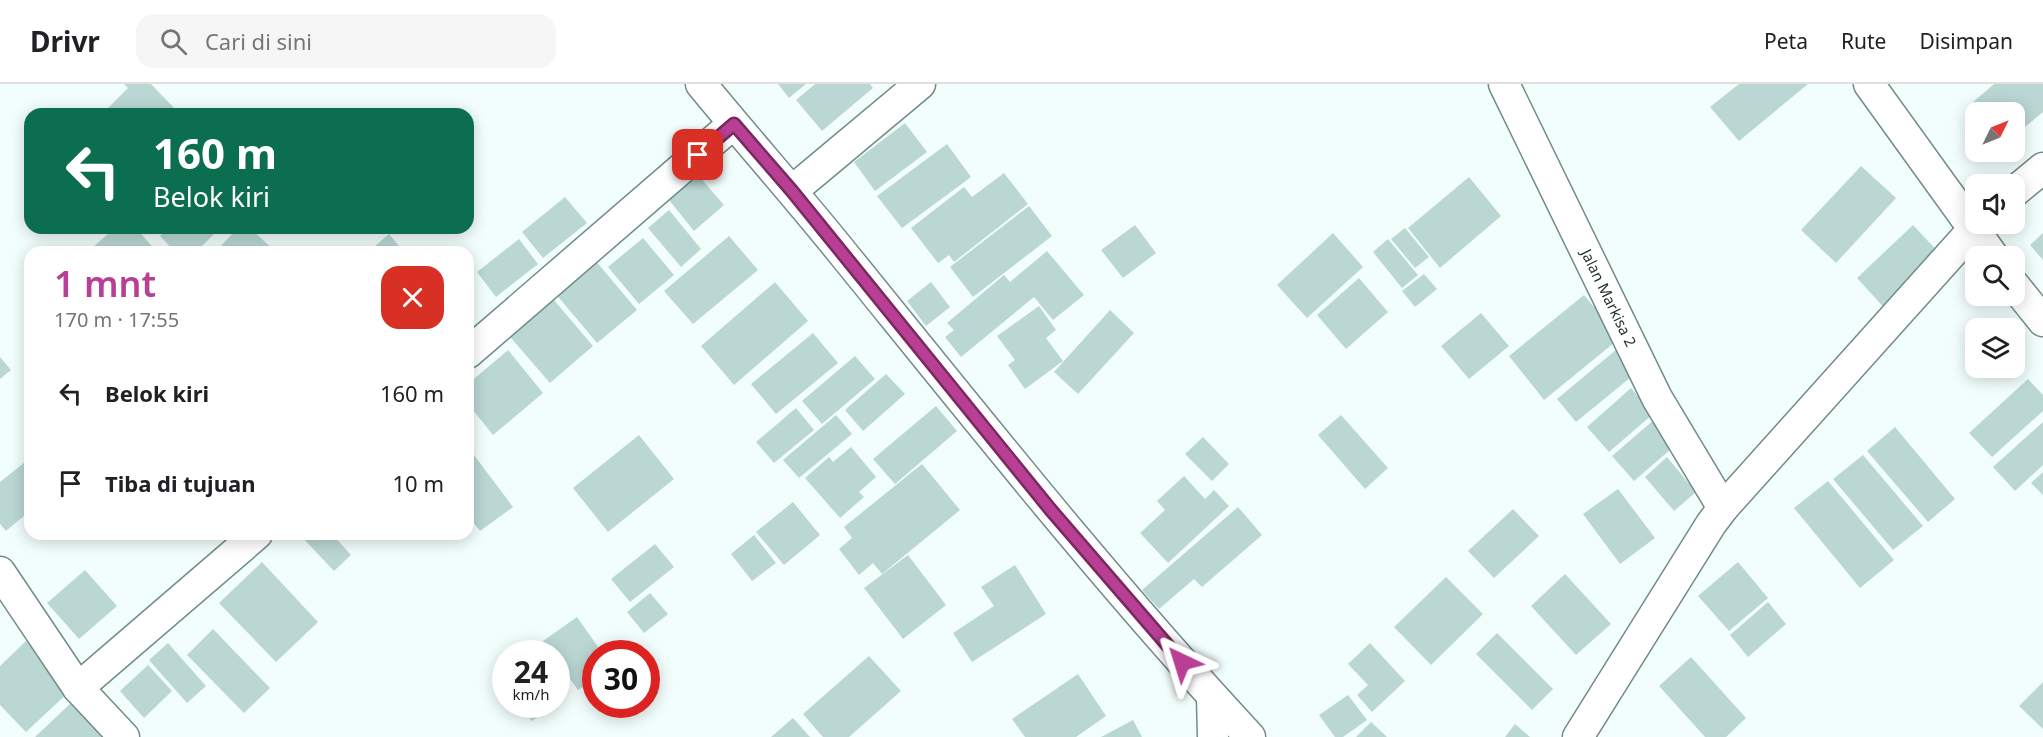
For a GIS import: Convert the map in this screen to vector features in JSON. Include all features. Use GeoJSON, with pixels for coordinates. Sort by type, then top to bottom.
{"type":"FeatureCollection","features":[{"type":"Feature","properties":{"kind":"street"},"geometry":{"type":"LineString","coordinates":[[701,84],[792,191],[1050,509],[1250,737]]}},
{"type":"Feature","properties":{"kind":"street"},"geometry":{"type":"LineString","coordinates":[[792,191],[920,84]]}},
{"type":"Feature","properties":{"kind":"street","name":"Jalan Markisa 2"},"geometry":{"type":"LineString","coordinates":[[1504,84],[1658,398],[1723,508]]}},
{"type":"Feature","properties":{"kind":"street"},"geometry":{"type":"LineString","coordinates":[[1869,84],[1965,213]]}},
{"type":"Feature","properties":{"kind":"street"},"geometry":{"type":"LineString","coordinates":[[474,348],[734,124]]}},
{"type":"Feature","properties":{"kind":"street"},"geometry":{"type":"LineString","coordinates":[[2025,183],[2043,168]]}},
{"type":"Feature","properties":{"kind":"street"},"geometry":{"type":"LineString","coordinates":[[1578,737],[1723,508],[1968,234]]}},
{"type":"Feature","properties":{"kind":"street"},"geometry":{"type":"LineString","coordinates":[[2025,299],[2043,321]]}},
{"type":"Feature","properties":{"kind":"street"},"geometry":{"type":"LineString","coordinates":[[78,688],[250,540]]}},
{"type":"Feature","properties":{"kind":"street"},"geometry":{"type":"LineString","coordinates":[[0,572],[78,688],[124,737]]}},
{"type":"Feature","properties":{"kind":"street"},"geometry":{"type":"LineString","coordinates":[[1212,696],[1213,737]]}},
{"type":"Feature","properties":{"kind":"building"},"geometry":{"type":"Polygon","coordinates":[[[124,84],[151,84],[174,108],[108,108],[128,88],[124,84]]]}},
{"type":"Feature","properties":{"kind":"building"},"geometry":{"type":"Polygon","coordinates":[[[778,84],[806,84],[789,98],[778,84]]]}},
{"type":"Feature","properties":{"kind":"building"},"geometry":{"type":"Polygon","coordinates":[[[815,84],[870,84],[873,88],[822,131],[796,100],[815,84]]]}},
{"type":"Feature","properties":{"kind":"building"},"geometry":{"type":"Polygon","coordinates":[[[1739,84],[1808,84],[1739,141],[1710,107],[1739,84]]]}},
{"type":"Feature","properties":{"kind":"building"},"geometry":{"type":"Polygon","coordinates":[[[1994,84],[2043,84],[2043,112],[2025,127],[2025,102],[1973,102],[1994,84]]]}},
{"type":"Feature","properties":{"kind":"building"},"geometry":{"type":"Polygon","coordinates":[[[905,123],[927,152],[875,191],[854,162],[905,123]]]}},
{"type":"Feature","properties":{"kind":"building"},"geometry":{"type":"Polygon","coordinates":[[[947,144],[971,177],[902,228],[877,196],[947,144]]]}},
{"type":"Feature","properties":{"kind":"building"},"geometry":{"type":"Polygon","coordinates":[[[1861,166],[1896,198],[1836,263],[1801,230],[1861,166]]]}},
{"type":"Feature","properties":{"kind":"building"},"geometry":{"type":"Polygon","coordinates":[[[1004,173],[1028,204],[954,262],[949,255],[938,263],[911,228],[964,187],[972,197],[1004,173]]]}},
{"type":"Feature","properties":{"kind":"building"},"geometry":{"type":"Polygon","coordinates":[[[698,175],[724,205],[694,231],[669,200],[698,175]]]}},
{"type":"Feature","properties":{"kind":"building"},"geometry":{"type":"Polygon","coordinates":[[[1469,177],[1501,216],[1440,268],[1408,228],[1469,177]]]}},
{"type":"Feature","properties":{"kind":"building"},"geometry":{"type":"Polygon","coordinates":[[[565,197],[587,223],[543,258],[522,232],[565,197]]]}},
{"type":"Feature","properties":{"kind":"building"},"geometry":{"type":"Polygon","coordinates":[[[1029,206],[1052,236],[973,297],[950,267],[1029,206]]]}},
{"type":"Feature","properties":{"kind":"building"},"geometry":{"type":"Polygon","coordinates":[[[669,210],[701,249],[681,267],[648,228],[669,210]]]}},
{"type":"Feature","properties":{"kind":"building"},"geometry":{"type":"Polygon","coordinates":[[[1135,225],[1156,253],[1123,278],[1101,250],[1135,225]]]}},
{"type":"Feature","properties":{"kind":"building"},"geometry":{"type":"Polygon","coordinates":[[[1913,225],[1943,257],[1887,311],[1857,278],[1913,225]]]}},
{"type":"Feature","properties":{"kind":"building"},"geometry":{"type":"Polygon","coordinates":[[[1405,228],[1429,257],[1415,268],[1391,239],[1405,228]]]}},
{"type":"Feature","properties":{"kind":"building"},"geometry":{"type":"Polygon","coordinates":[[[1333,233],[1363,267],[1307,318],[1277,285],[1333,233]]]}},
{"type":"Feature","properties":{"kind":"building"},"geometry":{"type":"Polygon","coordinates":[[[2043,233],[2043,260],[2030,245],[2043,233]]]}},
{"type":"Feature","properties":{"kind":"building"},"geometry":{"type":"Polygon","coordinates":[[[108,234],[141,234],[152,246],[94,246],[108,234]]]}},
{"type":"Feature","properties":{"kind":"building"},"geometry":{"type":"Polygon","coordinates":[[[162,234],[214,234],[202,246],[169,246],[160,236],[162,234]]]}},
{"type":"Feature","properties":{"kind":"building"},"geometry":{"type":"Polygon","coordinates":[[[232,234],[256,234],[270,246],[221,246],[232,234]]]}},
{"type":"Feature","properties":{"kind":"building"},"geometry":{"type":"Polygon","coordinates":[[[389,234],[399,246],[375,246],[389,234]]]}},
{"type":"Feature","properties":{"kind":"building"},"geometry":{"type":"Polygon","coordinates":[[[729,236],[758,270],[693,324],[664,291],[729,236]]]}},
{"type":"Feature","properties":{"kind":"building"},"geometry":{"type":"Polygon","coordinates":[[[643,238],[674,275],[639,304],[608,267],[643,238]]]}},
{"type":"Feature","properties":{"kind":"building"},"geometry":{"type":"Polygon","coordinates":[[[519,239],[538,264],[496,297],[477,272],[519,239]]]}},
{"type":"Feature","properties":{"kind":"building"},"geometry":{"type":"Polygon","coordinates":[[[1388,239],[1418,275],[1402,288],[1373,252],[1388,239]]]}},
{"type":"Feature","properties":{"kind":"building"},"geometry":{"type":"Polygon","coordinates":[[[1047,251],[1084,295],[1053,320],[1034,297],[961,357],[945,337],[954,330],[947,323],[1004,275],[1010,282],[1047,251]]]}},
{"type":"Feature","properties":{"kind":"building"},"geometry":{"type":"Polygon","coordinates":[[[595,260],[637,310],[597,343],[555,293],[595,260]]]}},
{"type":"Feature","properties":{"kind":"building"},"geometry":{"type":"Polygon","coordinates":[[[1424,274],[1437,289],[1415,307],[1402,291],[1424,274]]]}},
{"type":"Feature","properties":{"kind":"building"},"geometry":{"type":"Polygon","coordinates":[[[1359,278],[1388,312],[1346,349],[1317,315],[1359,278]]]}},
{"type":"Feature","properties":{"kind":"building"},"geometry":{"type":"Polygon","coordinates":[[[775,282],[808,321],[734,385],[701,346],[775,282]]]}},
{"type":"Feature","properties":{"kind":"building"},"geometry":{"type":"Polygon","coordinates":[[[931,282],[950,307],[926,326],[907,301],[931,282]]]}},
{"type":"Feature","properties":{"kind":"building"},"geometry":{"type":"Polygon","coordinates":[[[548,293],[593,346],[550,383],[505,331],[548,293]]]}},
{"type":"Feature","properties":{"kind":"building"},"geometry":{"type":"Polygon","coordinates":[[[1584,295],[1620,338],[1544,400],[1509,356],[1584,295]]]}},
{"type":"Feature","properties":{"kind":"building"},"geometry":{"type":"Polygon","coordinates":[[[1039,306],[1056,330],[1046,338],[1063,361],[1025,389],[1008,365],[1015,360],[997,336],[1039,306]]]}},
{"type":"Feature","properties":{"kind":"building"},"geometry":{"type":"Polygon","coordinates":[[[1110,310],[1134,333],[1078,394],[1054,372],[1110,310]]]}},
{"type":"Feature","properties":{"kind":"building"},"geometry":{"type":"Polygon","coordinates":[[[1481,313],[1509,346],[1469,379],[1441,346],[1481,313]]]}},
{"type":"Feature","properties":{"kind":"building"},"geometry":{"type":"Polygon","coordinates":[[[813,333],[838,363],[776,414],[751,384],[813,333]]]}},
{"type":"Feature","properties":{"kind":"building"},"geometry":{"type":"Polygon","coordinates":[[[1617,349],[1636,373],[1576,422],[1557,399],[1617,349]]]}},
{"type":"Feature","properties":{"kind":"building"},"geometry":{"type":"Polygon","coordinates":[[[508,350],[543,393],[493,435],[474,411],[474,379],[508,350]]]}},
{"type":"Feature","properties":{"kind":"building"},"geometry":{"type":"Polygon","coordinates":[[[855,356],[875,379],[822,424],[802,401],[855,356]]]}},
{"type":"Feature","properties":{"kind":"building"},"geometry":{"type":"Polygon","coordinates":[[[0,357],[11,370],[0,379],[0,357]]]}},
{"type":"Feature","properties":{"kind":"building"},"geometry":{"type":"Polygon","coordinates":[[[886,374],[905,394],[863,431],[845,410],[886,374]]]}},
{"type":"Feature","properties":{"kind":"building"},"geometry":{"type":"Polygon","coordinates":[[[2028,379],[2043,395],[2043,411],[1992,457],[1969,433],[2028,379]]]}},
{"type":"Feature","properties":{"kind":"building"},"geometry":{"type":"Polygon","coordinates":[[[1631,388],[1653,414],[1609,452],[1587,427],[1631,388]]]}},
{"type":"Feature","properties":{"kind":"building"},"geometry":{"type":"Polygon","coordinates":[[[936,406],[957,431],[895,484],[873,459],[936,406]]]}},
{"type":"Feature","properties":{"kind":"building"},"geometry":{"type":"Polygon","coordinates":[[[796,408],[814,430],[774,463],[756,442],[796,408]]]}},
{"type":"Feature","properties":{"kind":"building"},"geometry":{"type":"Polygon","coordinates":[[[836,415],[852,434],[799,478],[783,460],[836,415]]]}},
{"type":"Feature","properties":{"kind":"building"},"geometry":{"type":"Polygon","coordinates":[[[1341,415],[1388,468],[1365,489],[1318,435],[1341,415]]]}},
{"type":"Feature","properties":{"kind":"building"},"geometry":{"type":"Polygon","coordinates":[[[1656,418],[1678,443],[1634,481],[1612,456],[1656,418]]]}},
{"type":"Feature","properties":{"kind":"building"},"geometry":{"type":"Polygon","coordinates":[[[2043,422],[2043,465],[2015,491],[1993,467],[2043,422]]]}},
{"type":"Feature","properties":{"kind":"building"},"geometry":{"type":"Polygon","coordinates":[[[1895,427],[1955,499],[1928,522],[1867,451],[1895,427]]]}},
{"type":"Feature","properties":{"kind":"building"},"geometry":{"type":"Polygon","coordinates":[[[639,435],[674,479],[608,532],[573,488],[639,435]]]}},
{"type":"Feature","properties":{"kind":"building"},"geometry":{"type":"Polygon","coordinates":[[[1203,437],[1229,464],[1212,481],[1185,454],[1203,437]]]}},
{"type":"Feature","properties":{"kind":"building"},"geometry":{"type":"Polygon","coordinates":[[[851,447],[876,477],[859,492],[864,497],[840,518],[805,478],[829,457],[833,462],[851,447]]]}},
{"type":"Feature","properties":{"kind":"building"},"geometry":{"type":"Polygon","coordinates":[[[474,455],[513,507],[480,531],[474,524],[474,455]]]}},
{"type":"Feature","properties":{"kind":"building"},"geometry":{"type":"Polygon","coordinates":[[[1863,455],[1923,526],[1893,550],[1833,479],[1863,455]]]}},
{"type":"Feature","properties":{"kind":"building"},"geometry":{"type":"Polygon","coordinates":[[[1667,457],[1696,492],[1674,511],[1645,477],[1667,457]]]}},
{"type":"Feature","properties":{"kind":"building"},"geometry":{"type":"Polygon","coordinates":[[[24,463],[24,516],[6,531],[0,524],[0,482],[24,463]]]}},
{"type":"Feature","properties":{"kind":"building"},"geometry":{"type":"Polygon","coordinates":[[[922,464],[960,510],[882,574],[873,563],[859,575],[839,549],[852,538],[844,527],[922,464]]]}},
{"type":"Feature","properties":{"kind":"building"},"geometry":{"type":"Polygon","coordinates":[[[2043,472],[2043,495],[2031,483],[2043,472]]]}},
{"type":"Feature","properties":{"kind":"building"},"geometry":{"type":"Polygon","coordinates":[[[1184,476],[1205,499],[1214,490],[1229,506],[1168,563],[1140,533],[1165,510],[1157,501],[1184,476]]]}},
{"type":"Feature","properties":{"kind":"building"},"geometry":{"type":"Polygon","coordinates":[[[1828,481],[1894,560],[1860,588],[1794,508],[1828,481]]]}},
{"type":"Feature","properties":{"kind":"building"},"geometry":{"type":"Polygon","coordinates":[[[1618,489],[1655,538],[1620,564],[1583,514],[1618,489]]]}},
{"type":"Feature","properties":{"kind":"building"},"geometry":{"type":"Polygon","coordinates":[[[793,502],[820,535],[784,565],[756,532],[793,502]]]}},
{"type":"Feature","properties":{"kind":"building"},"geometry":{"type":"Polygon","coordinates":[[[1238,507],[1262,535],[1202,587],[1194,579],[1159,609],[1142,590],[1238,507]]]}},
{"type":"Feature","properties":{"kind":"building"},"geometry":{"type":"Polygon","coordinates":[[[1513,509],[1539,536],[1494,578],[1468,551],[1513,509]]]}},
{"type":"Feature","properties":{"kind":"building"},"geometry":{"type":"Polygon","coordinates":[[[754,535],[776,563],[752,581],[731,554],[754,535]]]}},
{"type":"Feature","properties":{"kind":"building"},"geometry":{"type":"Polygon","coordinates":[[[305,540],[337,540],[351,555],[334,571],[305,540]]]}},
{"type":"Feature","properties":{"kind":"building"},"geometry":{"type":"Polygon","coordinates":[[[655,544],[674,567],[630,602],[611,579],[655,544]]]}},
{"type":"Feature","properties":{"kind":"building"},"geometry":{"type":"Polygon","coordinates":[[[908,555],[946,605],[903,639],[864,588],[908,555]]]}},
{"type":"Feature","properties":{"kind":"building"},"geometry":{"type":"Polygon","coordinates":[[[262,562],[318,622],[276,662],[219,603],[262,562]]]}},
{"type":"Feature","properties":{"kind":"building"},"geometry":{"type":"Polygon","coordinates":[[[1738,562],[1768,598],[1729,631],[1698,596],[1738,562]]]}},
{"type":"Feature","properties":{"kind":"building"},"geometry":{"type":"Polygon","coordinates":[[[1015,565],[1046,614],[972,662],[953,633],[994,606],[981,587],[1015,565]]]}},
{"type":"Feature","properties":{"kind":"building"},"geometry":{"type":"Polygon","coordinates":[[[85,570],[117,606],[79,639],[47,603],[85,570]]]}},
{"type":"Feature","properties":{"kind":"building"},"geometry":{"type":"Polygon","coordinates":[[[1565,574],[1611,624],[1576,655],[1531,606],[1565,574]]]}},
{"type":"Feature","properties":{"kind":"building"},"geometry":{"type":"Polygon","coordinates":[[[1446,577],[1483,614],[1431,665],[1394,627],[1446,577]]]}},
{"type":"Feature","properties":{"kind":"building"},"geometry":{"type":"Polygon","coordinates":[[[650,593],[668,614],[644,633],[627,612],[650,593]]]}},
{"type":"Feature","properties":{"kind":"building"},"geometry":{"type":"Polygon","coordinates":[[[1768,602],[1786,624],[1748,657],[1730,635],[1768,602]]]}},
{"type":"Feature","properties":{"kind":"building"},"geometry":{"type":"Polygon","coordinates":[[[577,617],[593,640],[582,640],[582,687],[578,690],[570,679],[570,640],[544,640],[577,617]]]}},
{"type":"Feature","properties":{"kind":"building"},"geometry":{"type":"Polygon","coordinates":[[[213,629],[270,688],[244,713],[187,655],[213,629]]]}},
{"type":"Feature","properties":{"kind":"building"},"geometry":{"type":"Polygon","coordinates":[[[1497,633],[1553,689],[1532,710],[1476,654],[1497,633]]]}},
{"type":"Feature","properties":{"kind":"building"},"geometry":{"type":"Polygon","coordinates":[[[26,641],[72,689],[26,732],[0,705],[0,666],[26,641]]]}},
{"type":"Feature","properties":{"kind":"building"},"geometry":{"type":"Polygon","coordinates":[[[168,643],[206,686],[187,703],[149,660],[168,643]]]}},
{"type":"Feature","properties":{"kind":"building"},"geometry":{"type":"Polygon","coordinates":[[[1370,643],[1405,681],[1372,712],[1357,695],[1368,685],[1348,664],[1370,643]]]}},
{"type":"Feature","properties":{"kind":"building"},"geometry":{"type":"Polygon","coordinates":[[[869,656],[901,691],[849,737],[823,737],[803,714],[869,656]]]}},
{"type":"Feature","properties":{"kind":"building"},"geometry":{"type":"Polygon","coordinates":[[[1691,657],[1746,718],[1726,737],[1705,737],[1659,686],[1691,657]]]}},
{"type":"Feature","properties":{"kind":"building"},"geometry":{"type":"Polygon","coordinates":[[[148,665],[172,691],[144,718],[120,691],[148,665]]]}},
{"type":"Feature","properties":{"kind":"building"},"geometry":{"type":"Polygon","coordinates":[[[1078,674],[1106,716],[1076,737],[1025,737],[1012,719],[1078,674]]]}},
{"type":"Feature","properties":{"kind":"building"},"geometry":{"type":"Polygon","coordinates":[[[2043,682],[2043,729],[2019,706],[2043,682]]]}},
{"type":"Feature","properties":{"kind":"building"},"geometry":{"type":"Polygon","coordinates":[[[1348,695],[1367,720],[1343,737],[1335,737],[1319,715],[1348,695]]]}},
{"type":"Feature","properties":{"kind":"building"},"geometry":{"type":"Polygon","coordinates":[[[73,701],[108,737],[35,737],[73,701]]]}},
{"type":"Feature","properties":{"kind":"building"},"geometry":{"type":"Polygon","coordinates":[[[793,718],[810,737],[771,737],[793,718]]]}},
{"type":"Feature","properties":{"kind":"building"},"geometry":{"type":"Polygon","coordinates":[[[1133,720],[1142,737],[1101,737],[1133,720]]]}},
{"type":"Feature","properties":{"kind":"building"},"geometry":{"type":"Polygon","coordinates":[[[1371,722],[1387,737],[1356,737],[1371,722]]]}},
{"type":"Feature","properties":{"kind":"building"},"geometry":{"type":"Polygon","coordinates":[[[1515,724],[1530,737],[1505,737],[1515,724]]]}},
{"type":"Feature","properties":{"kind":"route"},"geometry":{"type":"LineString","coordinates":[[698,155],[734,124],[792,191],[1050,509],[1182,662]]}}]}
